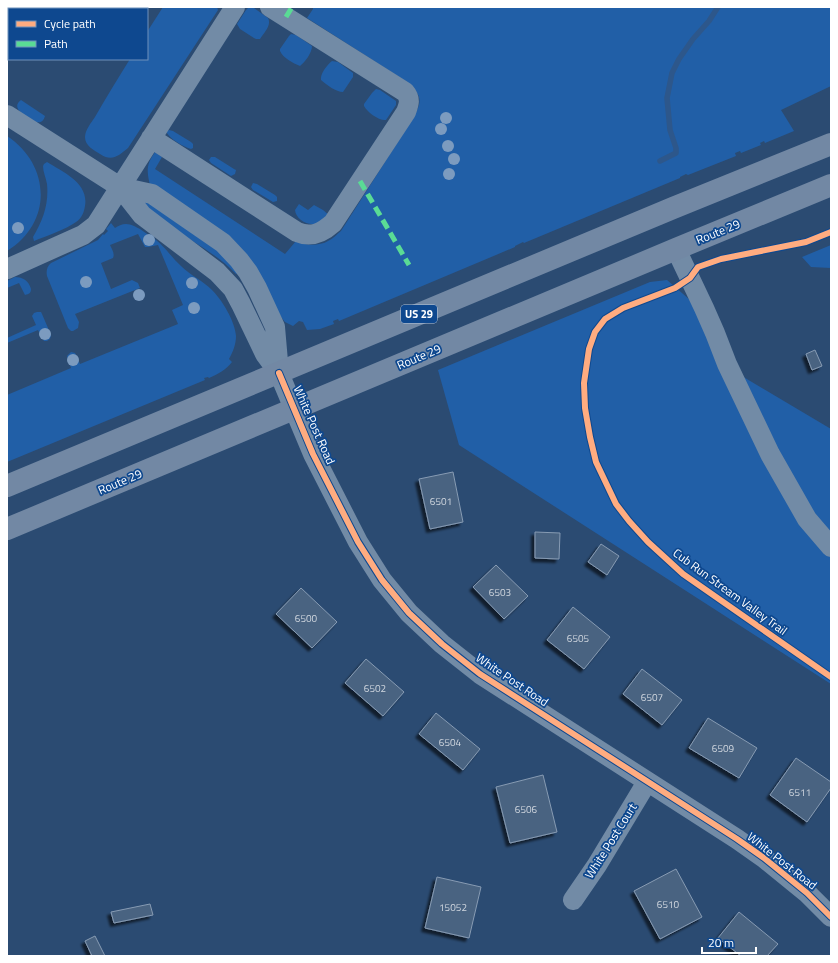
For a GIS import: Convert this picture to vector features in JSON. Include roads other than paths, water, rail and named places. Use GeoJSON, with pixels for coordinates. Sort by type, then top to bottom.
{"type":"FeatureCollection","features":[{"type":"Feature","properties":{"kind":"main road","name":"US 29"},"geometry":{"type":"LineString","coordinates":[[7,486],[673,208],[831,144]]}},
{"type":"Feature","properties":{"kind":"main road","name":"Route 29"},"geometry":{"type":"LineString","coordinates":[[7,529],[831,185]]}},
{"type":"Feature","properties":{"kind":"street"},"geometry":{"type":"LineString","coordinates":[[7,269],[82,235],[96,225],[234,7]]}},
{"type":"Feature","properties":{"kind":"street"},"geometry":{"type":"LineString","coordinates":[[151,138],[297,232],[304,235],[312,234],[327,228],[333,223],[406,112],[409,101],[408,96],[405,92],[270,7]]}},
{"type":"Feature","properties":{"kind":"street"},"geometry":{"type":"LineString","coordinates":[[7,115],[120,187],[142,215],[217,272],[233,289],[265,354],[279,373]]}},
{"type":"Feature","properties":{"kind":"street"},"geometry":{"type":"LineString","coordinates":[[120,187],[152,194],[223,243],[239,260],[258,288],[275,327],[279,373]]}},
{"type":"Feature","properties":{"kind":"street"},"geometry":{"type":"LineString","coordinates":[[676,249],[715,333],[727,364],[770,454],[808,519],[831,547]]}},
{"type":"Feature","properties":{"kind":"street","name":"White Post Road"},"geometry":{"type":"LineString","coordinates":[[279,373],[313,454],[358,542],[382,580],[409,613],[442,644],[480,674],[737,839],[764,858],[807,893],[831,917]]}},
{"type":"Feature","properties":{"kind":"street","name":"White Post Court"},"geometry":{"type":"LineString","coordinates":[[573,900],[597,865],[647,782]]}},
{"type":"Feature","properties":{"kind":"waterway"},"geometry":{"type":"LineString","coordinates":[[660,161],[676,153],[676,148],[670,130],[667,98],[672,73],[679,59],[693,39],[709,21],[718,7]]}}]}
